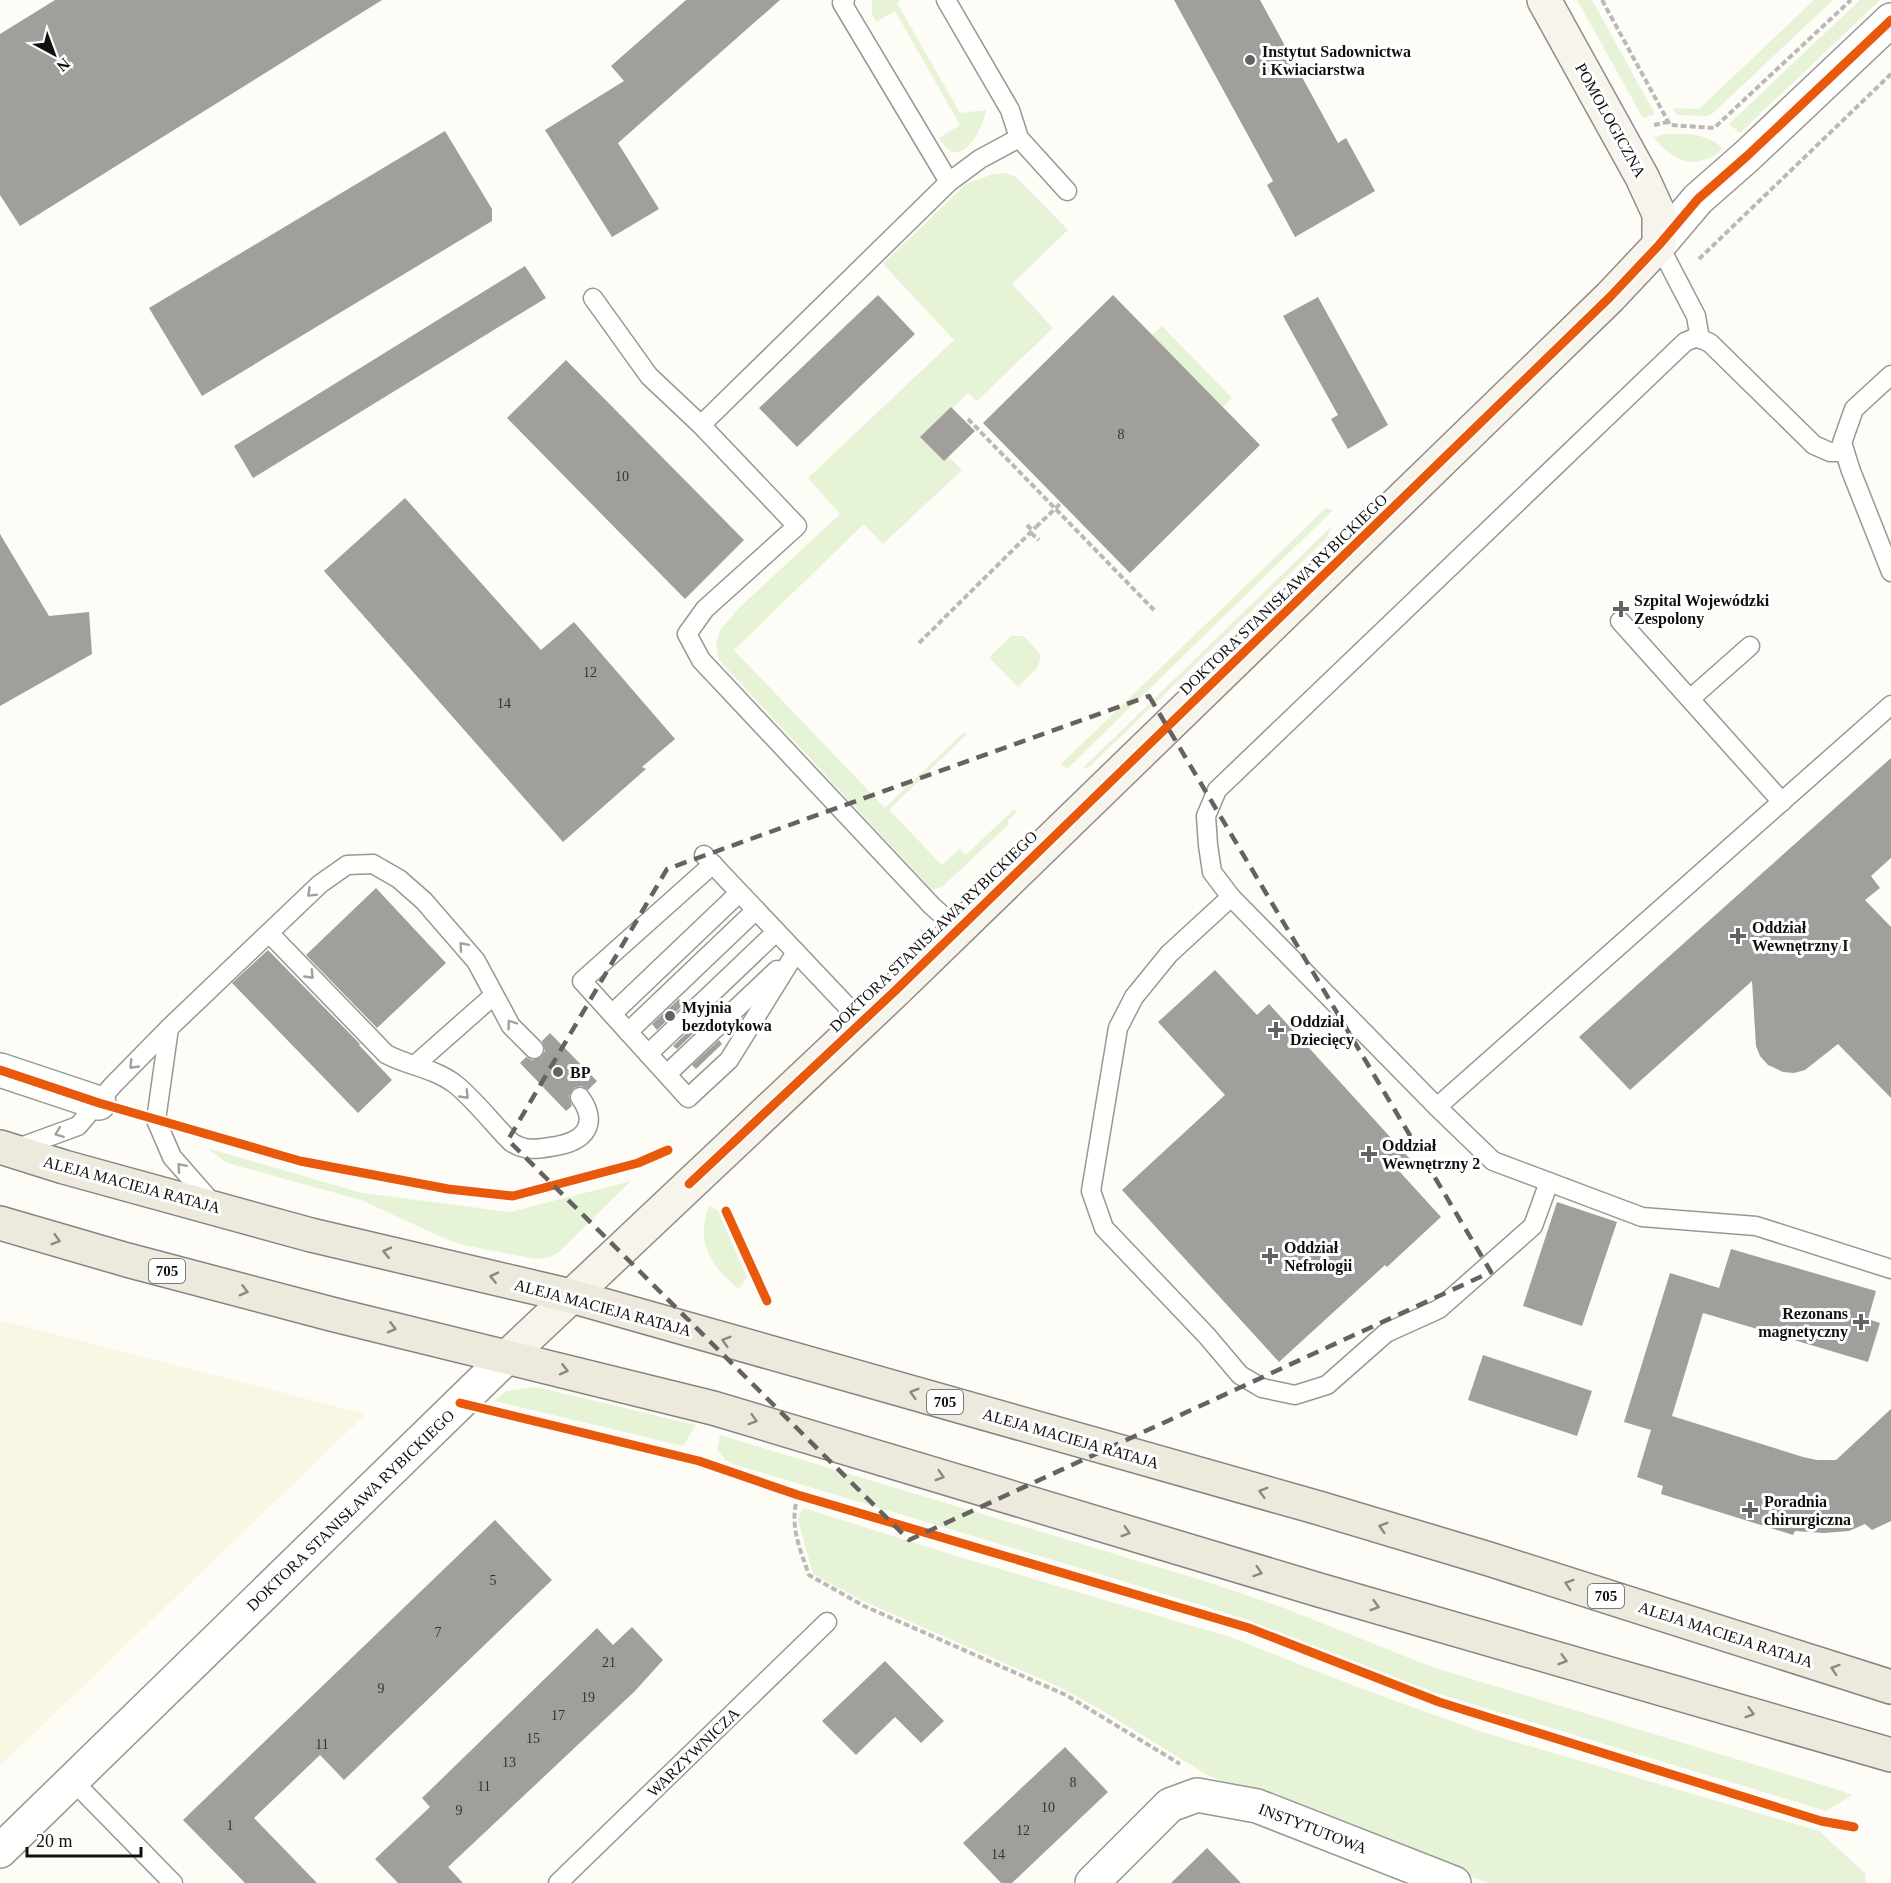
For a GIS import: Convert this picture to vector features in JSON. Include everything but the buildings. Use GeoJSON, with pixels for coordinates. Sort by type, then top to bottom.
{"type":"FeatureCollection","features":[{"type":"Feature","properties":{"kind":"main road","name":"ALEJA MACIEJA RATAJA"},"geometry":{"type":"LineString","coordinates":[[6,1149],[311,1234],[571,1296],[1330,1512],[1489,1559],[1891,1686]]}},
{"type":"Feature","properties":{"kind":"main road","name":"705"},"geometry":{"type":"LineString","coordinates":[[0,1223],[127,1260],[335,1315],[713,1408],[1319,1590],[1891,1755]]}},
{"type":"Feature","properties":{"kind":"street","name":"POMOLOGICZNA"},"geometry":{"type":"LineString","coordinates":[[1544,0],[1642,177],[1659,214],[1659,245]]}},
{"type":"Feature","properties":{"kind":"street","name":"DOKTORA STANISŁAWA RYBICKIEGO"},"geometry":{"type":"LineString","coordinates":[[0,1851],[508,1356],[862,1022],[1601,305],[1659,245],[1698,199],[1891,20]]}},
{"type":"Feature","properties":{"kind":"street"},"geometry":{"type":"LineString","coordinates":[[0,1070],[99,1103]]}},
{"type":"Feature","properties":{"kind":"street","name":"INSTYTUTOWA"},"geometry":{"type":"LineString","coordinates":[[1092,1883],[1170,1805],[1197,1795],[1257,1806],[1454,1883]]}},
{"type":"Feature","properties":{"kind":"lane"},"geometry":{"type":"LineString","coordinates":[[845,0],[842,3],[949,182]]}},
{"type":"Feature","properties":{"kind":"lane"},"geometry":{"type":"LineString","coordinates":[[946,0],[1010,110],[1019,138],[1067,190]]}},
{"type":"Feature","properties":{"kind":"lane"},"geometry":{"type":"LineString","coordinates":[[701,424],[949,182],[980,159],[1019,138]]}},
{"type":"Feature","properties":{"kind":"lane"},"geometry":{"type":"LineString","coordinates":[[1659,245],[1696,316],[1700,339]]}},
{"type":"Feature","properties":{"kind":"lane"},"geometry":{"type":"LineString","coordinates":[[593,298],[649,376],[701,424],[796,526],[705,609],[687,634],[701,660],[932,906],[958,929]]}},
{"type":"Feature","properties":{"kind":"lane"},"geometry":{"type":"LineString","coordinates":[[1845,452],[1830,452],[1814,446],[1710,343],[1697,337],[1685,342],[1217,790],[1206,816],[1212,872],[1231,897],[1493,1161],[1642,1217],[1756,1226],[1891,1269]]}},
{"type":"Feature","properties":{"kind":"lane"},"geometry":{"type":"LineString","coordinates":[[1891,375],[1854,410],[1842,443],[1891,572]]}},
{"type":"Feature","properties":{"kind":"lane"},"geometry":{"type":"LineString","coordinates":[[1620,621],[1782,802]]}},
{"type":"Feature","properties":{"kind":"lane"},"geometry":{"type":"LineString","coordinates":[[1690,699],[1750,646]]}},
{"type":"Feature","properties":{"kind":"lane"},"geometry":{"type":"LineString","coordinates":[[1437,1107],[1891,705]]}},
{"type":"Feature","properties":{"kind":"lane"},"geometry":{"type":"LineString","coordinates":[[796,952],[729,1060],[688,1098],[582,981],[708,860],[739,892],[776,932],[796,952],[862,1022]]}},
{"type":"Feature","properties":{"kind":"lane"},"geometry":{"type":"LineString","coordinates":[[6,1149],[78,1125],[113,1085],[169,1028],[320,884],[347,865],[373,864],[399,879],[424,901],[476,961],[511,1026],[534,1049]]}},
{"type":"Feature","properties":{"kind":"lane"},"geometry":{"type":"LineString","coordinates":[[612,1014],[739,892]]}},
{"type":"Feature","properties":{"kind":"lane"},"geometry":{"type":"LineString","coordinates":[[1231,897],[1169,954],[1134,997],[1118,1028],[1091,1191],[1104,1228],[1207,1336],[1240,1375],[1262,1388],[1295,1395],[1327,1384],[1386,1333],[1439,1309],[1533,1226],[1549,1182]]}},
{"type":"Feature","properties":{"kind":"lane"},"geometry":{"type":"LineString","coordinates":[[628,1032],[756,910]]}},
{"type":"Feature","properties":{"kind":"lane"},"geometry":{"type":"LineString","coordinates":[[648,1054],[776,932]]}},
{"type":"Feature","properties":{"kind":"lane"},"geometry":{"type":"LineString","coordinates":[[269,933],[386,1054],[399,1061],[416,1064],[454,1084],[511,1142],[525,1149],[566,1144],[580,1138],[586,1132],[589,1117],[587,1106],[580,1097]]}},
{"type":"Feature","properties":{"kind":"lane"},"geometry":{"type":"LineString","coordinates":[[667,1074],[796,952]]}},
{"type":"Feature","properties":{"kind":"lane"},"geometry":{"type":"LineString","coordinates":[[416,1064],[494,996]]}},
{"type":"Feature","properties":{"kind":"lane"},"geometry":{"type":"LineString","coordinates":[[169,1028],[156,1120],[172,1156],[216,1207]]}},
{"type":"Feature","properties":{"kind":"lane","name":"WARZYWNICZA"},"geometry":{"type":"LineString","coordinates":[[558,1883],[827,1622]]}},
{"type":"Feature","properties":{"kind":"lane"},"geometry":{"type":"LineString","coordinates":[[73,1780],[173,1883]]}},
{"type":"Feature","properties":{"kind":"path"},"geometry":{"type":"LineString","coordinates":[[1602,0],[1670,125],[1713,128],[1851,0]]}},
{"type":"Feature","properties":{"kind":"path"},"geometry":{"type":"LineString","coordinates":[[1676,280],[1891,74]]}},
{"type":"Feature","properties":{"kind":"path"},"geometry":{"type":"LineString","coordinates":[[968,419],[1154,610]]}},
{"type":"Feature","properties":{"kind":"path"},"geometry":{"type":"LineString","coordinates":[[919,643],[1061,503]]}},
{"type":"Feature","properties":{"kind":"path"},"geometry":{"type":"LineString","coordinates":[[1027,525],[1039,540]]}},
{"type":"Feature","properties":{"kind":"path"},"geometry":{"type":"LineString","coordinates":[[798,1495],[793,1511],[796,1539],[809,1575],[864,1606],[1066,1695],[1205,1780],[1206,1797]]}},
{"type":"Feature","properties":{"kind":"highlighted area"},"geometry":{"type":"Polygon","coordinates":[[[1149,696],[1491,1272],[909,1540],[508,1140],[667,869],[1149,696]]]}},
{"type":"Feature","properties":{"kind":"shaded area"},"geometry":{"type":"Polygon","coordinates":[[[0,1320],[366,1414],[0,1766],[0,1320]]]}},
{"type":"Feature","properties":{"kind":"green space"},"geometry":{"type":"Polygon","coordinates":[[[872,0],[900,0],[897,3],[960,113],[986,110],[975,138],[962,151],[954,152],[947,148],[939,138],[960,125],[895,11],[876,22],[872,13],[872,0]]]}},
{"type":"Feature","properties":{"kind":"green space"},"geometry":{"type":"Polygon","coordinates":[[[1577,0],[1592,0],[1655,114],[1643,118],[1577,0]]]}},
{"type":"Feature","properties":{"kind":"green space"},"geometry":{"type":"Polygon","coordinates":[[[1814,0],[1833,0],[1712,114],[1707,116],[1676,115],[1673,108],[1699,109],[1814,0]]]}},
{"type":"Feature","properties":{"kind":"green space"},"geometry":{"type":"Polygon","coordinates":[[[1860,0],[1880,0],[1740,133],[1729,124],[1860,0]]]}},
{"type":"Feature","properties":{"kind":"green space"},"geometry":{"type":"Polygon","coordinates":[[[1665,134],[1689,134],[1704,137],[1723,149],[1704,160],[1686,161],[1669,153],[1654,137],[1665,134]]]}},
{"type":"Feature","properties":{"kind":"green space"},"geometry":{"type":"Polygon","coordinates":[[[1005,173],[1016,177],[1068,230],[1012,284],[1053,328],[977,401],[968,393],[926,434],[962,470],[883,544],[864,524],[734,650],[885,808],[964,732],[967,734],[889,810],[942,865],[959,849],[966,855],[1014,809],[1017,812],[1008,820],[1008,825],[942,887],[932,890],[719,660],[716,643],[721,629],[739,608],[840,514],[808,478],[954,340],[883,264],[966,184],[993,174],[1005,173]]]}},
{"type":"Feature","properties":{"kind":"green space"},"geometry":{"type":"Polygon","coordinates":[[[1162,326],[1232,398],[1223,407],[1152,335],[1162,326]]]}},
{"type":"Feature","properties":{"kind":"green space"},"geometry":{"type":"Polygon","coordinates":[[[1326,508],[1333,510],[1067,769],[1061,764],[1326,508]]]}},
{"type":"Feature","properties":{"kind":"green space"},"geometry":{"type":"Polygon","coordinates":[[[1332,526],[1327,538],[1089,767],[1082,769],[1332,526]]]}},
{"type":"Feature","properties":{"kind":"green space"},"geometry":{"type":"Polygon","coordinates":[[[1011,636],[1024,636],[1041,655],[1038,667],[1018,687],[989,657],[1011,636]]]}},
{"type":"Feature","properties":{"kind":"green space"},"geometry":{"type":"Polygon","coordinates":[[[207,1148],[362,1193],[510,1212],[631,1181],[560,1251],[551,1257],[536,1259],[448,1240],[361,1200],[227,1163],[207,1148]]]}},
{"type":"Feature","properties":{"kind":"green space"},"geometry":{"type":"Polygon","coordinates":[[[709,1206],[718,1211],[747,1277],[739,1289],[721,1272],[708,1253],[704,1231],[709,1206]]]}},
{"type":"Feature","properties":{"kind":"green space"},"geometry":{"type":"Polygon","coordinates":[[[536,1387],[696,1425],[683,1446],[494,1401],[506,1391],[536,1387]]]}},
{"type":"Feature","properties":{"kind":"green space"},"geometry":{"type":"Polygon","coordinates":[[[720,1435],[1211,1583],[1284,1608],[1432,1667],[1852,1795],[1826,1811],[1436,1693],[1248,1620],[733,1464],[725,1460],[717,1449],[720,1435]]]}},
{"type":"Feature","properties":{"kind":"green space"},"geometry":{"type":"Polygon","coordinates":[[[804,1508],[956,1556],[1230,1637],[1360,1688],[1482,1732],[1819,1831],[1865,1873],[1866,1883],[1488,1883],[1209,1776],[1098,1708],[1057,1686],[863,1601],[813,1574],[798,1520],[804,1508]]]}},
{"type":"Feature","properties":{"kind":"cycle path"},"geometry":{"type":"LineString","coordinates":[[689,1184],[896,990],[1610,297],[1698,199],[1891,20]]}},
{"type":"Feature","properties":{"kind":"cycle path"},"geometry":{"type":"LineString","coordinates":[[0,1070],[99,1103],[300,1161],[448,1189],[513,1196],[638,1163],[668,1150]]}},
{"type":"Feature","properties":{"kind":"cycle path"},"geometry":{"type":"LineString","coordinates":[[726,1211],[767,1301]]}},
{"type":"Feature","properties":{"kind":"cycle path"},"geometry":{"type":"LineString","coordinates":[[460,1403],[699,1461],[798,1495],[1249,1628],[1439,1702],[1821,1821],[1854,1827]]}},
{"type":"Feature","properties":{"kind":"place","name":"Instytut Sadownictwa i Kwiaciarstwa"},"geometry":{"type":"Point","coordinates":[1250,60]}},
{"type":"Feature","properties":{"kind":"place","name":"Szpital Wojewódzki Zespolony"},"geometry":{"type":"Point","coordinates":[1621,609]}},
{"type":"Feature","properties":{"kind":"place","name":"Oddział Wewnętrzny I"},"geometry":{"type":"Point","coordinates":[1738,936]}},
{"type":"Feature","properties":{"kind":"place","name":"Myjnia bezdotykowa"},"geometry":{"type":"Point","coordinates":[670,1016]}},
{"type":"Feature","properties":{"kind":"place","name":"Oddział Dziecięcy"},"geometry":{"type":"Point","coordinates":[1276,1030]}},
{"type":"Feature","properties":{"kind":"place","name":"BP"},"geometry":{"type":"Point","coordinates":[558,1072]}},
{"type":"Feature","properties":{"kind":"place","name":"Oddział Wewnętrzny 2"},"geometry":{"type":"Point","coordinates":[1369,1154]}},
{"type":"Feature","properties":{"kind":"place","name":"Oddział Nefrologii"},"geometry":{"type":"Point","coordinates":[1270,1256]}},
{"type":"Feature","properties":{"kind":"place","name":"Rezonans magnetyczny"},"geometry":{"type":"Point","coordinates":[1861,1322]}},
{"type":"Feature","properties":{"kind":"place","name":"Poradnia chirurgiczna"},"geometry":{"type":"Point","coordinates":[1750,1510]}}]}
